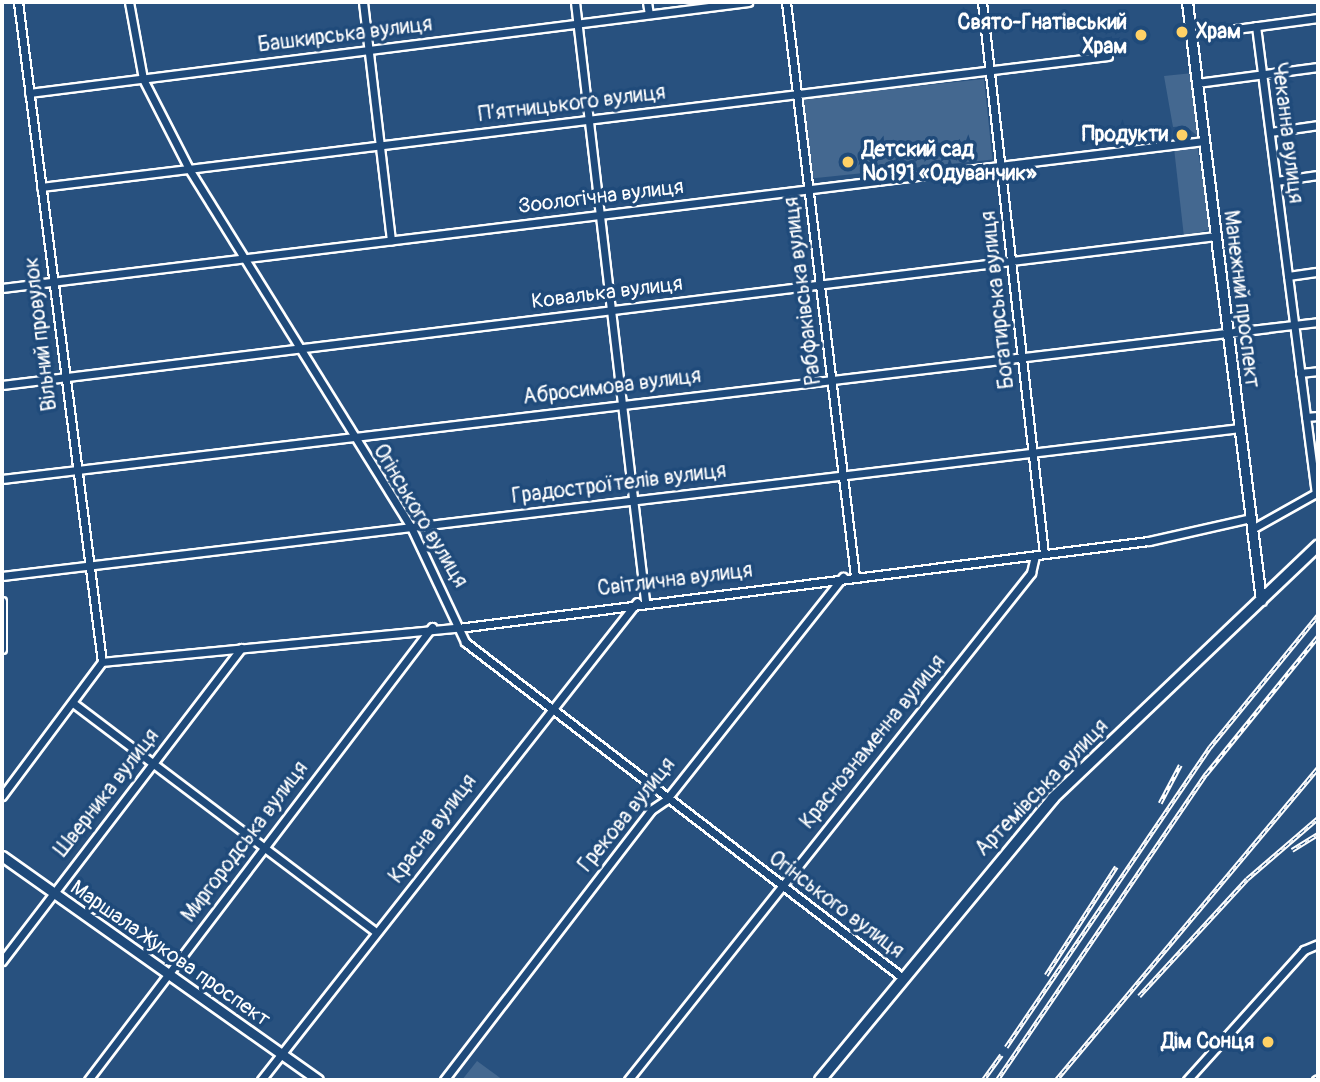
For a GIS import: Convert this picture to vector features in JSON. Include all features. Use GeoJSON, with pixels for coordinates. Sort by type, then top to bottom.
{"type":"FeatureCollection","features":[{"type":"Feature","properties":{"kind":"main road","name":"Артемівська вулиця"},"geometry":{"type":"LineString","coordinates":[[820,1080],[1053,798],[1318,545]]}},
{"type":"Feature","properties":{"kind":"street","name":"Вільний провулок"},"geometry":{"type":"LineString","coordinates":[[18,2],[102,662]]}},
{"type":"Feature","properties":{"kind":"street","name":"Огінського вулиця"},"geometry":{"type":"LineString","coordinates":[[130,2],[143,79],[189,169],[411,527],[465,642],[903,978]]}},
{"type":"Feature","properties":{"kind":"street"},"geometry":{"type":"LineString","coordinates":[[363,2],[391,240]]}},
{"type":"Feature","properties":{"kind":"street"},"geometry":{"type":"LineString","coordinates":[[575,2],[634,500],[641,601]]}},
{"type":"Feature","properties":{"kind":"street"},"geometry":{"type":"LineString","coordinates":[[647,2],[649,14]]}},
{"type":"Feature","properties":{"kind":"street","name":"Башкирська вулиця"},"geometry":{"type":"LineString","coordinates":[[29,93],[748,2]]}},
{"type":"Feature","properties":{"kind":"street","name":"Рабфаківська вулиця"},"geometry":{"type":"LineString","coordinates":[[786,2],[855,576]]}},
{"type":"Feature","properties":{"kind":"street","name":"Богатирська вулиця"},"geometry":{"type":"LineString","coordinates":[[982,2],[1044,554]]}},
{"type":"Feature","properties":{"kind":"street","name":"Манежний проспект"},"geometry":{"type":"LineString","coordinates":[[1187,2],[1261,600]]}},
{"type":"Feature","properties":{"kind":"street"},"geometry":{"type":"LineString","coordinates":[[1191,35],[1318,18]]}},
{"type":"Feature","properties":{"kind":"street","name":"Чеканна вулиця"},"geometry":{"type":"LineString","coordinates":[[1256,26],[1317,493]]}},
{"type":"Feature","properties":{"kind":"street","name":"П’ятницького вулиця"},"geometry":{"type":"LineString","coordinates":[[41,187],[1108,56]]}},
{"type":"Feature","properties":{"kind":"street"},"geometry":{"type":"LineString","coordinates":[[1197,83],[1318,67]]}},
{"type":"Feature","properties":{"kind":"street"},"geometry":{"type":"LineString","coordinates":[[1269,132],[1318,125]]}},
{"type":"Feature","properties":{"kind":"street","name":"Зоологічна вулиця"},"geometry":{"type":"LineString","coordinates":[[2,288],[1204,141]]}},
{"type":"Feature","properties":{"kind":"street"},"geometry":{"type":"LineString","coordinates":[[1276,181],[1318,175]]}},
{"type":"Feature","properties":{"kind":"street","name":"Ковалька вулиця"},"geometry":{"type":"LineString","coordinates":[[2,385],[1216,236]]}},
{"type":"Feature","properties":{"kind":"street"},"geometry":{"type":"LineString","coordinates":[[1288,276],[1318,272]]}},
{"type":"Feature","properties":{"kind":"street","name":"Абросимова вулиця"},"geometry":{"type":"LineString","coordinates":[[2,479],[1318,321]]}},
{"type":"Feature","properties":{"kind":"street"},"geometry":{"type":"LineString","coordinates":[[1300,373],[1318,371]]}},
{"type":"Feature","properties":{"kind":"street"},"geometry":{"type":"LineString","coordinates":[[1306,417],[1318,416]]}},
{"type":"Feature","properties":{"kind":"street","name":"Градостроїтелiв вулиця"},"geometry":{"type":"LineString","coordinates":[[2,576],[1240,428]]}},
{"type":"Feature","properties":{"kind":"street"},"geometry":{"type":"LineString","coordinates":[[1252,529],[1317,493]]}},
{"type":"Feature","properties":{"kind":"street","name":"Світлична вулиця"},"geometry":{"type":"LineString","coordinates":[[102,662],[432,626],[458,628],[641,601],[1149,541],[1251,518]]}},
{"type":"Feature","properties":{"kind":"street","name":"Краснознаменна вулиця"},"geometry":{"type":"LineString","coordinates":[[628,1080],[1031,573],[1035,555]]}},
{"type":"Feature","properties":{"kind":"street","name":"Грекова вулиця"},"geometry":{"type":"LineString","coordinates":[[444,1080],[651,810],[668,798],[843,578]]}},
{"type":"Feature","properties":{"kind":"street"},"geometry":{"type":"LineString","coordinates":[[2,601],[2,649]]}},
{"type":"Feature","properties":{"kind":"street","name":"Красна вулиця"},"geometry":{"type":"LineString","coordinates":[[261,1080],[550,706],[641,601]]}},
{"type":"Feature","properties":{"kind":"street","name":"Миргородська вулиця"},"geometry":{"type":"LineString","coordinates":[[88,1080],[432,626]]}},
{"type":"Feature","properties":{"kind":"street","name":"Шверника вулиця"},"geometry":{"type":"LineString","coordinates":[[2,961],[242,648]]}},
{"type":"Feature","properties":{"kind":"street"},"geometry":{"type":"LineString","coordinates":[[2,796],[102,662]]}},
{"type":"Feature","properties":{"kind":"street"},"geometry":{"type":"LineString","coordinates":[[73,703],[376,932]]}},
{"type":"Feature","properties":{"kind":"street","name":"Маршала Жукова проспект"},"geometry":{"type":"LineString","coordinates":[[2,856],[318,1080]]}},
{"type":"Feature","properties":{"kind":"street"},"geometry":{"type":"LineString","coordinates":[[1187,1080],[1304,950],[1318,944]]}},
{"type":"Feature","properties":{"kind":"shaded area"},"geometry":{"type":"Polygon","coordinates":[[[1193,73],[1201,136],[1185,126],[1173,127],[1164,76],[1193,73]]]}},
{"type":"Feature","properties":{"kind":"shaded area"},"geometry":{"type":"Polygon","coordinates":[[[984,79],[992,160],[811,179],[803,98],[984,79]]]}},
{"type":"Feature","properties":{"kind":"shaded area"},"geometry":{"type":"Polygon","coordinates":[[[1197,145],[1211,229],[1184,237],[1174,148],[1197,145]]]}},
{"type":"Feature","properties":{"kind":"shaded area"},"geometry":{"type":"Polygon","coordinates":[[[477,1061],[503,1080],[462,1080],[477,1061]]]}},
{"type":"Feature","properties":{"kind":"railway"},"geometry":{"type":"LineString","coordinates":[[1006,1047],[1210,747],[1318,615]]}},
{"type":"Feature","properties":{"kind":"railway"},"geometry":{"type":"LineString","coordinates":[[997,1080],[1206,774],[1318,636]]}},
{"type":"Feature","properties":{"kind":"railway"},"geometry":{"type":"LineString","coordinates":[[1160,803],[1180,765]]}},
{"type":"Feature","properties":{"kind":"railway"},"geometry":{"type":"LineString","coordinates":[[1056,1080],[1318,768]]}},
{"type":"Feature","properties":{"kind":"railway"},"geometry":{"type":"LineString","coordinates":[[1139,996],[1247,879],[1318,818]]}},
{"type":"Feature","properties":{"kind":"railway"},"geometry":{"type":"LineString","coordinates":[[1292,850],[1318,834]]}},
{"type":"Feature","properties":{"kind":"railway"},"geometry":{"type":"LineString","coordinates":[[1046,975],[1116,867]]}},
{"type":"Feature","properties":{"kind":"railway"},"geometry":{"type":"LineString","coordinates":[[983,1080],[1001,1055]]}},
{"type":"Feature","properties":{"kind":"place","name":"Храм"},"geometry":{"type":"Point","coordinates":[1182,32]}},
{"type":"Feature","properties":{"kind":"place","name":"Свято-Гнатівський Храм"},"geometry":{"type":"Point","coordinates":[1141,35]}},
{"type":"Feature","properties":{"kind":"place","name":"Продукти"},"geometry":{"type":"Point","coordinates":[1182,135]}},
{"type":"Feature","properties":{"kind":"place","name":"Детский сад №191 «Одуванчик»"},"geometry":{"type":"Point","coordinates":[848,162]}},
{"type":"Feature","properties":{"kind":"place","name":"Дім Сонця"},"geometry":{"type":"Point","coordinates":[1268,1042]}}]}
